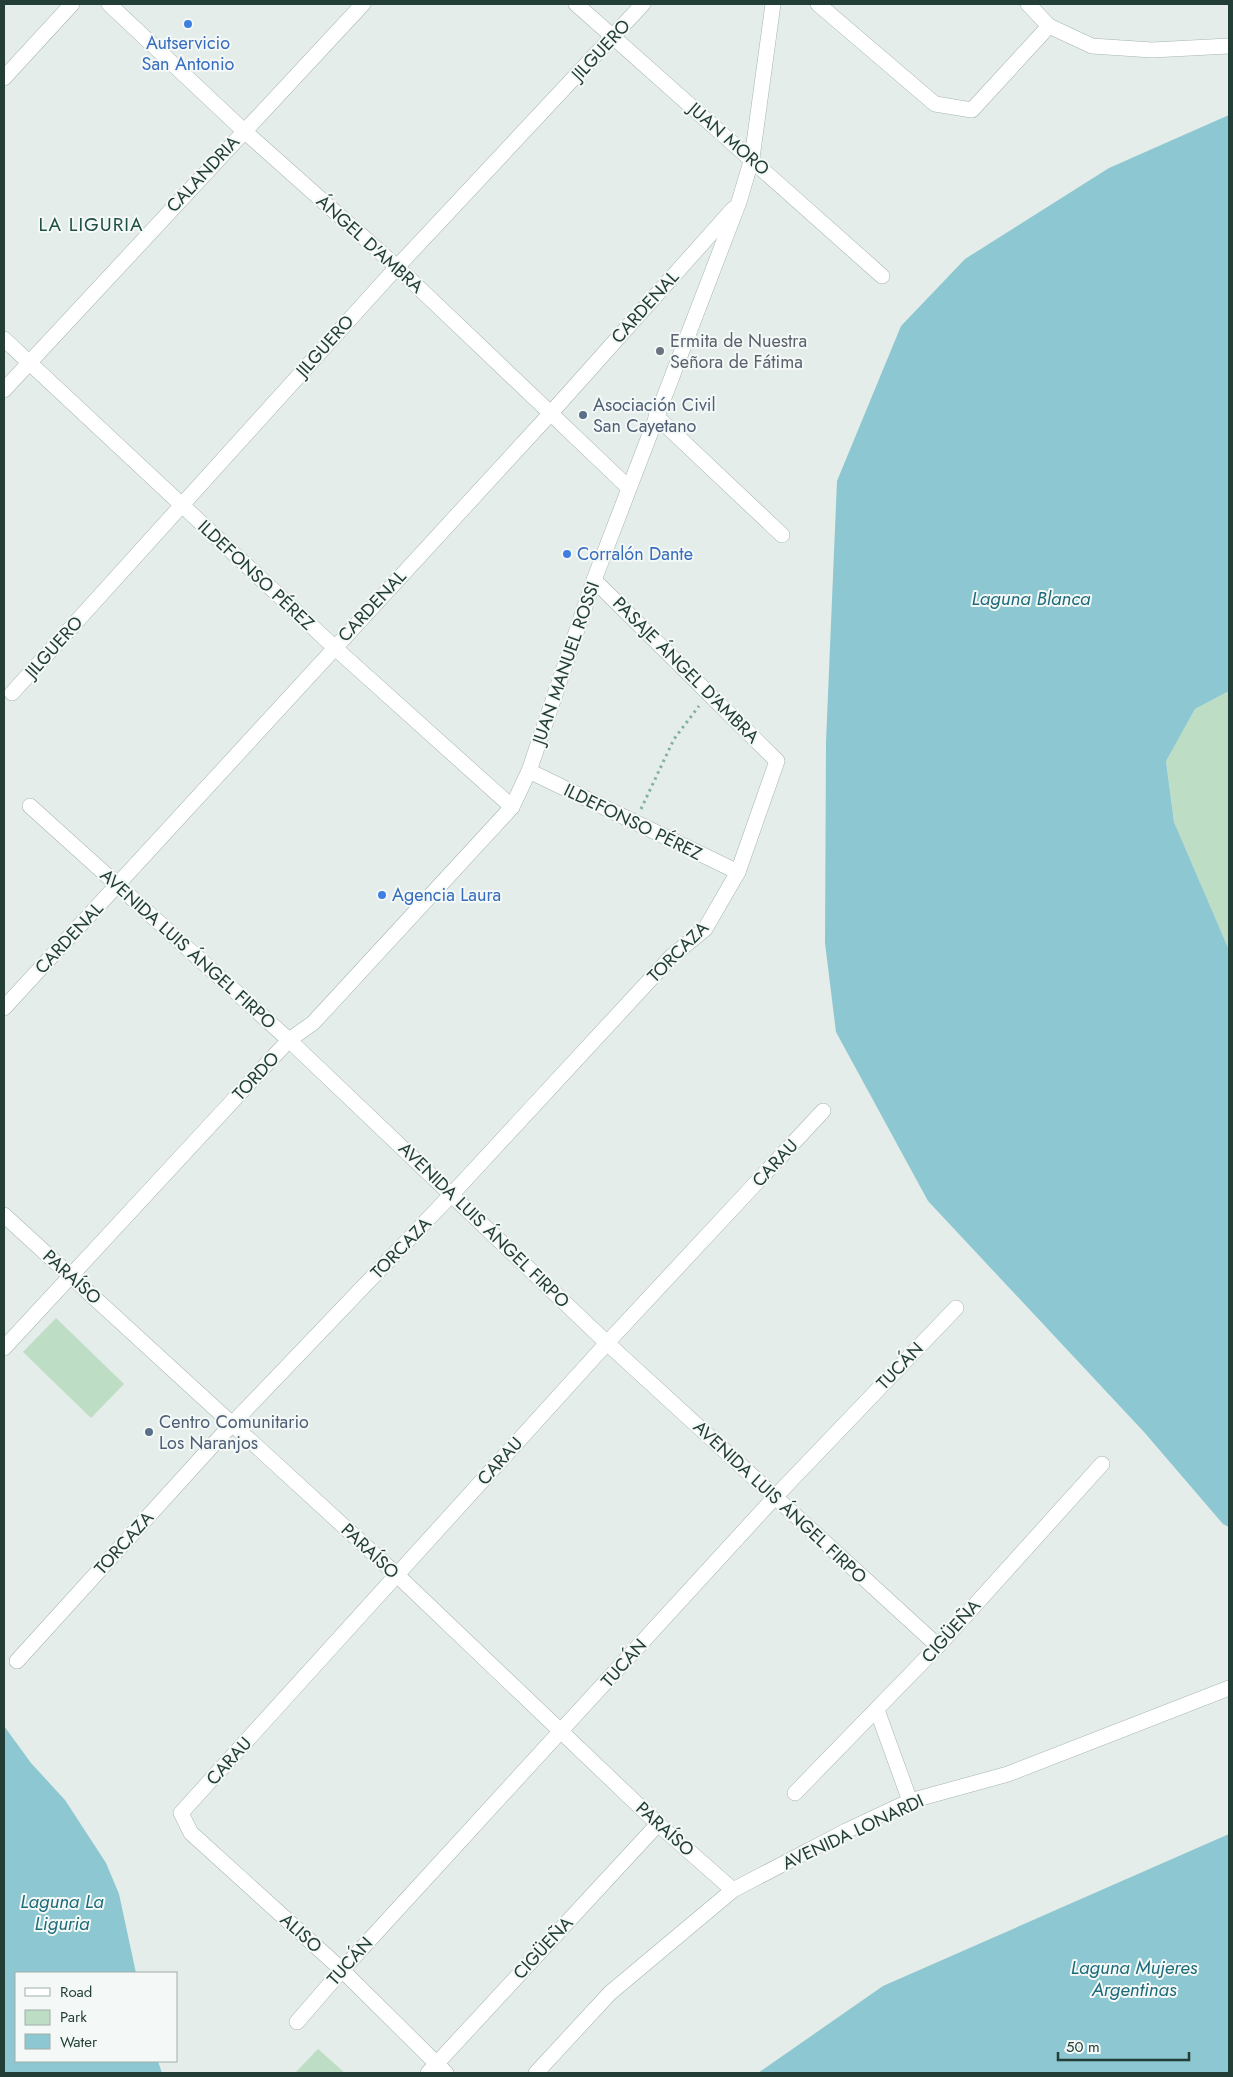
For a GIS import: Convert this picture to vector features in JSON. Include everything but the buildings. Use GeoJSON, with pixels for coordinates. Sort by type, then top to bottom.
{"type":"FeatureCollection","features":[{"type":"Feature","properties":{"kind":"street"},"geometry":{"type":"LineString","coordinates":[[4,78],[72,4]]}},
{"type":"Feature","properties":{"kind":"street","name":"ÁNGEL D'AMBRA"},"geometry":{"type":"LineString","coordinates":[[109,4],[243,130],[397,267],[629,488]]}},
{"type":"Feature","properties":{"kind":"street","name":"CALANDRIA"},"geometry":{"type":"LineString","coordinates":[[4,390],[243,130],[363,4]]}},
{"type":"Feature","properties":{"kind":"street","name":"JUAN MORO"},"geometry":{"type":"LineString","coordinates":[[576,4],[612,38],[752,158],[882,276]]}},
{"type":"Feature","properties":{"kind":"street","name":"JILGUERO"},"geometry":{"type":"LineString","coordinates":[[12,693],[397,267],[643,4]]}},
{"type":"Feature","properties":{"kind":"street","name":"JUAN MANUEL ROSSI"},"geometry":{"type":"LineString","coordinates":[[512,807],[529,772],[594,580],[738,202],[752,158],[774,4]]}},
{"type":"Feature","properties":{"kind":"street"},"geometry":{"type":"LineString","coordinates":[[818,4],[936,104],[972,110],[1049,26]]}},
{"type":"Feature","properties":{"kind":"street"},"geometry":{"type":"LineString","coordinates":[[1028,4],[1049,26],[1092,46],[1152,50],[1229,46]]}},
{"type":"Feature","properties":{"kind":"street","name":"CARDENAL"},"geometry":{"type":"LineString","coordinates":[[4,1008],[550,414],[738,202]]}},
{"type":"Feature","properties":{"kind":"street","name":"ILDEFONSO PÉREZ"},"geometry":{"type":"LineString","coordinates":[[4,338],[334,647],[512,807]]}},
{"type":"Feature","properties":{"kind":"street"},"geometry":{"type":"LineString","coordinates":[[656,416],[782,535]]}},
{"type":"Feature","properties":{"kind":"street","name":"PASAJE ÁNGEL D'AMBRA"},"geometry":{"type":"LineString","coordinates":[[594,580],[777,761]]}},
{"type":"Feature","properties":{"kind":"street","name":"TORCAZA"},"geometry":{"type":"LineString","coordinates":[[17,1661],[232,1424],[452,1194],[672,956],[705,929],[738,872],[777,761]]}},
{"type":"Feature","properties":{"kind":"street","name":"ILDEFONSO PÉREZ"},"geometry":{"type":"LineString","coordinates":[[529,772],[738,872]]}},
{"type":"Feature","properties":{"kind":"street","name":"AVENIDA LUIS ÁNGEL FIRPO"},"geometry":{"type":"LineString","coordinates":[[30,806],[289,1040],[607,1343],[938,1646]]}},
{"type":"Feature","properties":{"kind":"street","name":"TORDO"},"geometry":{"type":"LineString","coordinates":[[4,1348],[289,1040],[313,1023],[512,807]]}},
{"type":"Feature","properties":{"kind":"street","name":"CARAU"},"geometry":{"type":"LineString","coordinates":[[181,1813],[607,1343],[823,1111]]}},
{"type":"Feature","properties":{"kind":"street","name":"PARAÍSO"},"geometry":{"type":"LineString","coordinates":[[4,1215],[397,1575],[658,1824],[733,1890]]}},
{"type":"Feature","properties":{"kind":"street","name":"TUCÁN"},"geometry":{"type":"LineString","coordinates":[[297,2022],[342,1970],[775,1497],[956,1308]]}},
{"type":"Feature","properties":{"kind":"street","name":"CIGÜEÑA"},"geometry":{"type":"LineString","coordinates":[[795,1793],[938,1646],[1102,1464]]}},
{"type":"Feature","properties":{"kind":"street","name":"AVENIDA LONARDI"},"geometry":{"type":"LineString","coordinates":[[536,2073],[610,1993],[733,1890],[846,1831],[910,1801],[1008,1774],[1229,1688]]}},
{"type":"Feature","properties":{"kind":"street"},"geometry":{"type":"LineString","coordinates":[[877,1710],[910,1801]]}},
{"type":"Feature","properties":{"kind":"street","name":"ALISO"},"geometry":{"type":"LineString","coordinates":[[181,1813],[191,1833],[342,1970],[437,2070]]}},
{"type":"Feature","properties":{"kind":"street","name":"CIGÜEÑA"},"geometry":{"type":"LineString","coordinates":[[437,2070],[658,1824]]}},
{"type":"Feature","properties":{"kind":"path"},"geometry":{"type":"LineString","coordinates":[[634,823],[674,739],[708,693]]}},
{"type":"Feature","properties":{"kind":"green space"},"geometry":{"type":"Polygon","coordinates":[[[1229,691],[1229,950],[1174,822],[1166,760],[1195,709],[1229,691]]]}},
{"type":"Feature","properties":{"kind":"green space"},"geometry":{"type":"Polygon","coordinates":[[[56,1318],[124,1384],[91,1418],[23,1352],[56,1318]]]}},
{"type":"Feature","properties":{"kind":"green space"},"geometry":{"type":"Polygon","coordinates":[[[318,2049],[345,2073],[295,2073],[318,2049]]]}},
{"type":"Feature","properties":{"kind":"water","name":"Laguna Blanca"},"geometry":{"type":"Polygon","coordinates":[[[1229,115],[1229,691],[1195,709],[1166,761],[1174,822],[1229,950],[1229,1527],[1223,1524],[1144,1432],[928,1201],[836,1032],[825,943],[826,742],[837,481],[901,326],[965,259],[1109,168],[1229,115]]]}},
{"type":"Feature","properties":{"kind":"water","name":"Laguna La Liguria"},"geometry":{"type":"Polygon","coordinates":[[[4,1726],[31,1763],[65,1800],[106,1863],[119,1894],[136,1972],[15,1972],[15,2062],[158,2062],[162,2073],[4,2073],[4,1726]]]}},
{"type":"Feature","properties":{"kind":"water","name":"Laguna Mujeres Argentinas"},"geometry":{"type":"Polygon","coordinates":[[[1229,1834],[1229,2073],[758,2073],[883,1986],[1229,1834]]]}},
{"type":"Feature","properties":{"kind":"place","name":"Autservicio San Antonio"},"geometry":{"type":"Point","coordinates":[188,24]}},
{"type":"Feature","properties":{"kind":"place","name":"Ermita de Nuestra Señora de Fátima"},"geometry":{"type":"Point","coordinates":[660,351]}},
{"type":"Feature","properties":{"kind":"place","name":"Asociación Civil San Cayetano"},"geometry":{"type":"Point","coordinates":[583,415]}},
{"type":"Feature","properties":{"kind":"place","name":"Corralón Dante"},"geometry":{"type":"Point","coordinates":[567,554]}},
{"type":"Feature","properties":{"kind":"place","name":"Agencia Laura"},"geometry":{"type":"Point","coordinates":[382,895]}},
{"type":"Feature","properties":{"kind":"place","name":"Centro Comunitario Los Naranjos"},"geometry":{"type":"Point","coordinates":[149,1432]}},
{"type":"Feature","properties":{"kind":"district","name":"LA LIGURIA"},"geometry":{"type":"Point","coordinates":[91,224]}}]}
